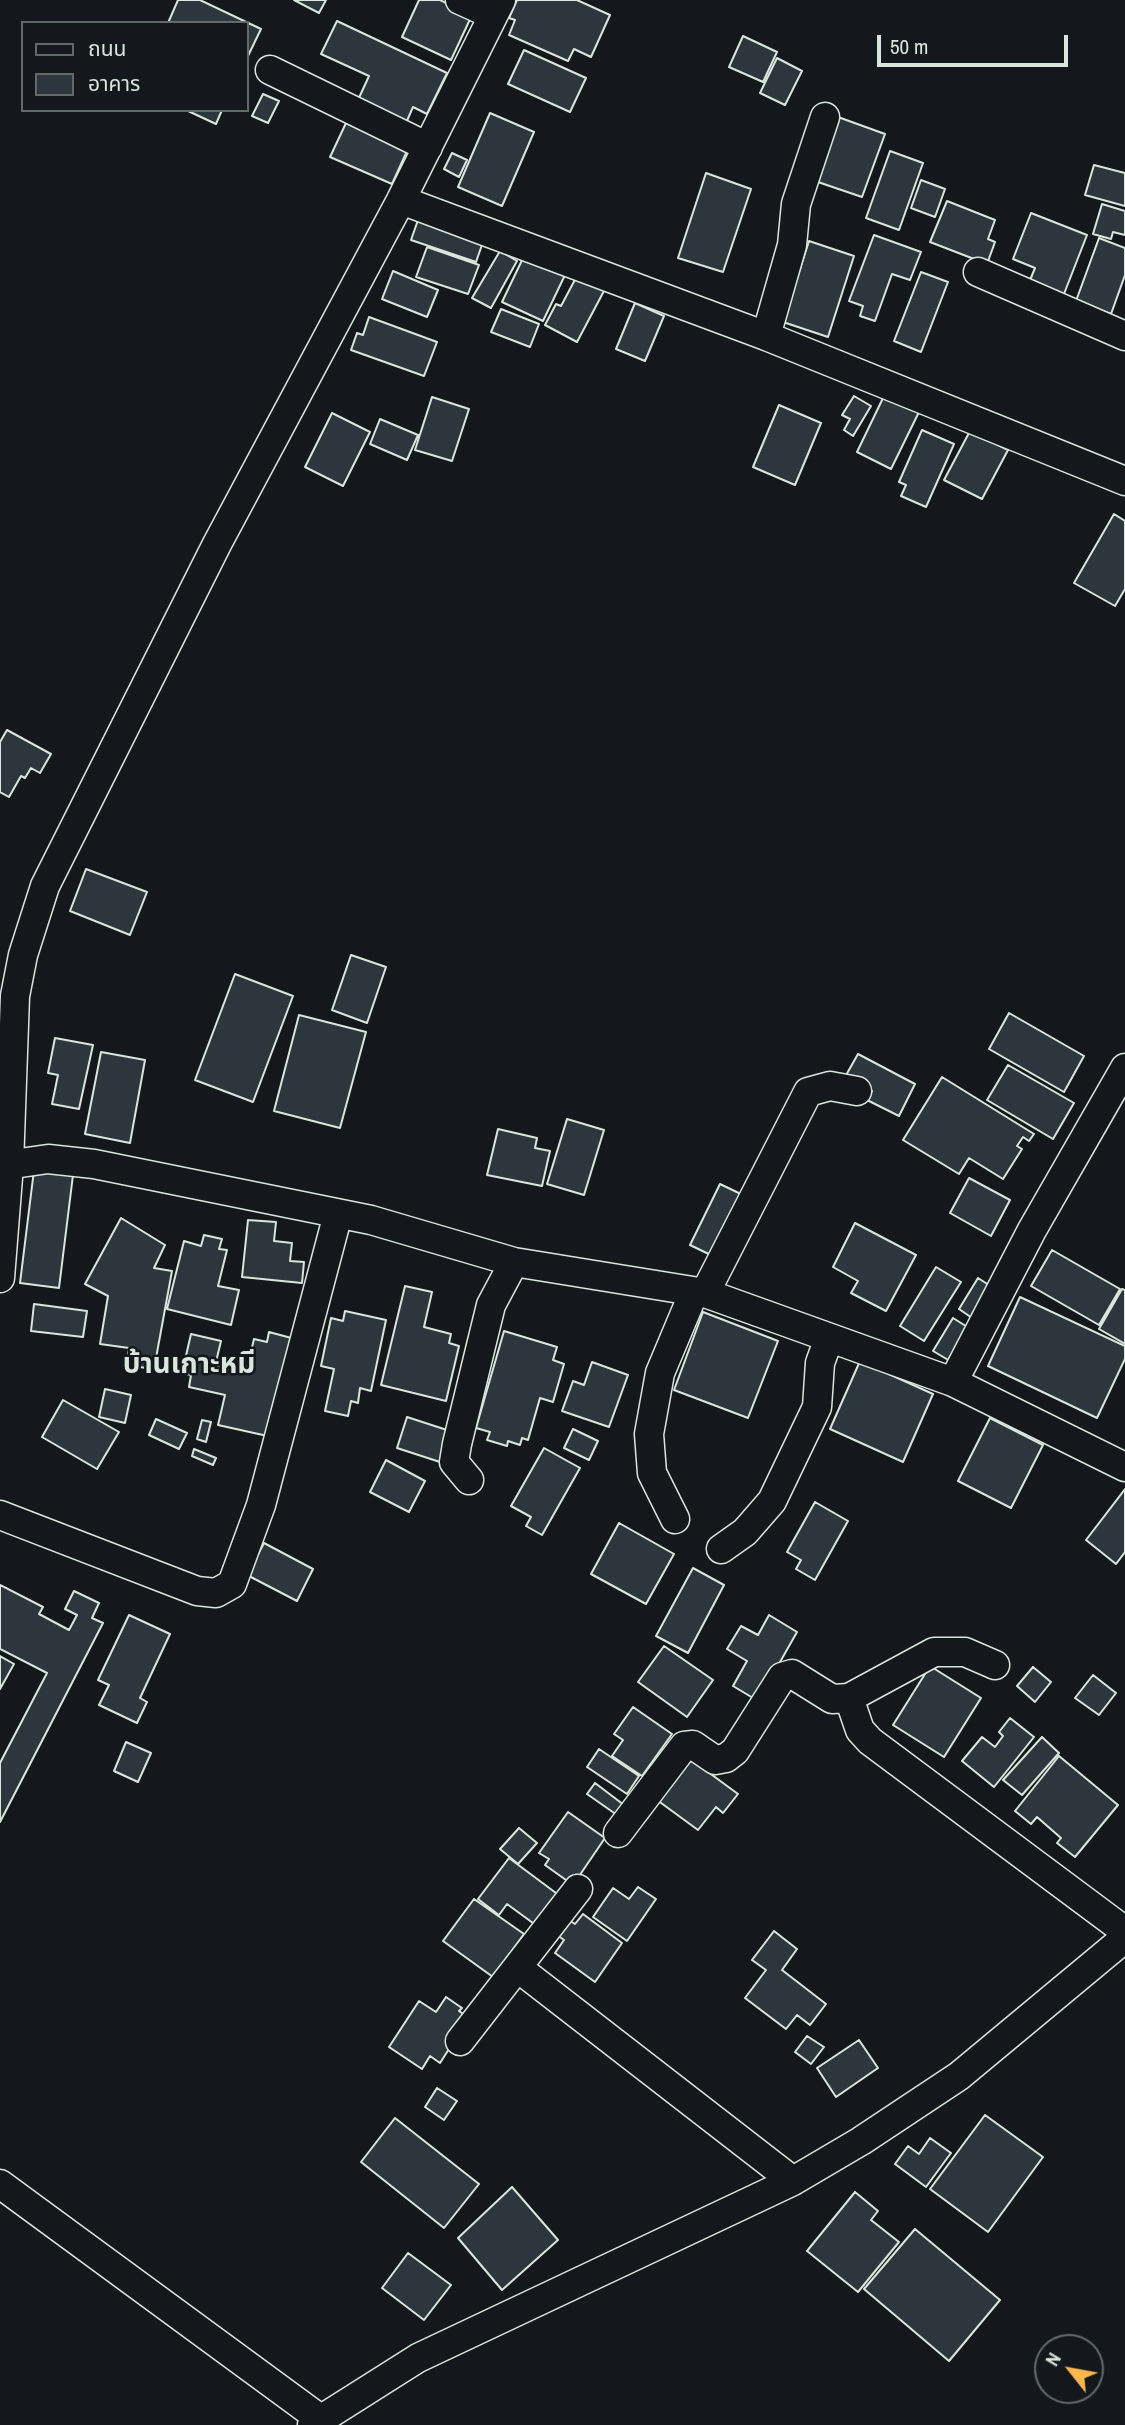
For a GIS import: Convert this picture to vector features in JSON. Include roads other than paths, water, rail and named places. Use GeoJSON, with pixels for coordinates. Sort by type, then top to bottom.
{"type":"FeatureCollection","features":[{"type":"Feature","properties":{"kind":"street"},"geometry":{"type":"LineString","coordinates":[[0,1278],[5,1166],[7,992],[56,863],[217,544],[401,200],[497,7],[460,0]]}},
{"type":"Feature","properties":{"kind":"street"},"geometry":{"type":"LineString","coordinates":[[270,70],[428,147]]}},
{"type":"Feature","properties":{"kind":"street"},"geometry":{"type":"LineString","coordinates":[[766,336],[792,246],[796,204],[825,117]]}},
{"type":"Feature","properties":{"kind":"street"},"geometry":{"type":"LineString","coordinates":[[401,200],[766,336],[1125,481]]}},
{"type":"Feature","properties":{"kind":"street"},"geometry":{"type":"LineString","coordinates":[[978,272],[1125,336]]}},
{"type":"Feature","properties":{"kind":"street"},"geometry":{"type":"LineString","coordinates":[[953,1382],[1032,1230],[1125,1068]]}},
{"type":"Feature","properties":{"kind":"street"},"geometry":{"type":"LineString","coordinates":[[675,1519],[652,1473],[649,1434],[660,1373],[808,1092],[830,1086],[857,1091]]}},
{"type":"Feature","properties":{"kind":"street"},"geometry":{"type":"LineString","coordinates":[[5,1166],[48,1159],[76,1162],[338,1214],[514,1262],[700,1293],[953,1382],[1125,1468]]}},
{"type":"Feature","properties":{"kind":"street"},"geometry":{"type":"LineString","coordinates":[[0,1515],[197,1591],[224,1591],[232,1584],[261,1505],[338,1214]]}},
{"type":"Feature","properties":{"kind":"street"},"geometry":{"type":"LineString","coordinates":[[469,1480],[454,1462],[457,1444],[491,1305],[514,1262]]}},
{"type":"Feature","properties":{"kind":"street"},"geometry":{"type":"LineString","coordinates":[[721,1549],[745,1532],[772,1501],[817,1407],[820,1363],[829,1338]]}},
{"type":"Feature","properties":{"kind":"street"},"geometry":{"type":"LineString","coordinates":[[618,1833],[684,1746],[693,1745],[715,1760],[726,1758],[735,1751],[786,1674],[797,1676],[832,1699],[849,1698],[934,1652],[965,1652],[995,1665]]}},
{"type":"Feature","properties":{"kind":"street"},"geometry":{"type":"LineString","coordinates":[[0,2184],[315,2422],[418,2358],[793,2180],[861,2141],[959,2076],[1123,1943],[870,1741],[860,1730],[849,1698]]}},
{"type":"Feature","properties":{"kind":"street"},"geometry":{"type":"LineString","coordinates":[[460,2041],[578,1889]]}},
{"type":"Feature","properties":{"kind":"street"},"geometry":{"type":"LineString","coordinates":[[518,1968],[793,2180]]}},
{"type":"Feature","properties":{"kind":"district","name":"บ้านเกาะหมี"},"geometry":{"type":"Point","coordinates":[189,1365]}}]}
